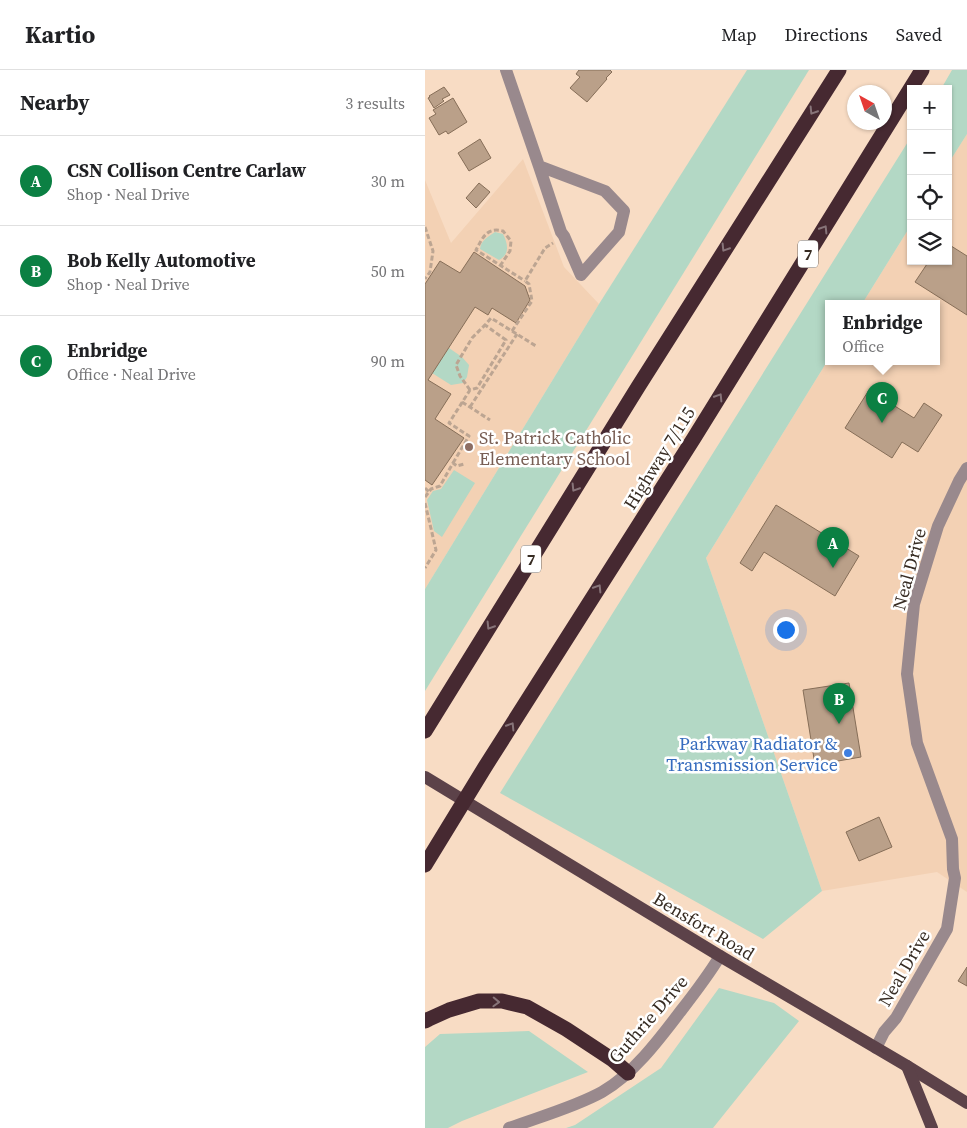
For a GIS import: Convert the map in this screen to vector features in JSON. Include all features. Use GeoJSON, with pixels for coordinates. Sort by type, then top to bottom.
{"type":"FeatureCollection","features":[{"type":"Feature","properties":{"kind":"highway","name":"7"},"geometry":{"type":"LineString","coordinates":[[425,731],[632,395],[839,70]]}},
{"type":"Feature","properties":{"kind":"highway","name":"Highway 7/115"},"geometry":{"type":"LineString","coordinates":[[425,865],[922,70]]}},
{"type":"Feature","properties":{"kind":"highway"},"geometry":{"type":"LineString","coordinates":[[425,1021],[449,1010],[479,1001],[502,1001],[527,1007],[566,1029],[613,1060],[628,1073]]}},
{"type":"Feature","properties":{"kind":"main road","name":"Bensfort Road"},"geometry":{"type":"LineString","coordinates":[[425,777],[967,1103]]}},
{"type":"Feature","properties":{"kind":"main road"},"geometry":{"type":"LineString","coordinates":[[907,1066],[932,1128]]}},
{"type":"Feature","properties":{"kind":"street"},"geometry":{"type":"LineString","coordinates":[[506,70],[561,232],[581,275],[619,232],[624,211],[605,191],[539,166]]}},
{"type":"Feature","properties":{"kind":"street","name":"Neal Drive"},"geometry":{"type":"LineString","coordinates":[[877,1048],[947,929],[955,878],[952,839],[917,743],[907,674],[914,604],[938,526],[967,468]]}},
{"type":"Feature","properties":{"kind":"street","name":"Guthrie Drive"},"geometry":{"type":"LineString","coordinates":[[509,1128],[571,1106],[602,1092],[628,1073],[662,1036],[720,956]]}},
{"type":"Feature","properties":{"kind":"path"},"geometry":{"type":"LineString","coordinates":[[425,227],[433,251],[429,272],[425,279]]}},
{"type":"Feature","properties":{"kind":"path"},"geometry":{"type":"LineString","coordinates":[[500,266],[510,251],[511,241],[503,231],[496,230],[484,235],[476,250],[500,266],[529,284],[532,301],[512,331]]}},
{"type":"Feature","properties":{"kind":"path"},"geometry":{"type":"LineString","coordinates":[[525,282],[545,248],[564,236]]}},
{"type":"Feature","properties":{"kind":"path"},"geometry":{"type":"LineString","coordinates":[[469,390],[460,376],[456,365],[472,338],[491,318],[536,346]]}},
{"type":"Feature","properties":{"kind":"path"},"geometry":{"type":"LineString","coordinates":[[425,497],[431,489],[440,486],[469,436],[449,423],[469,390],[477,388],[506,340],[485,325]]}},
{"type":"Feature","properties":{"kind":"path"},"geometry":{"type":"LineString","coordinates":[[470,407],[517,334]]}},
{"type":"Feature","properties":{"kind":"path"},"geometry":{"type":"LineString","coordinates":[[462,402],[490,420]]}},
{"type":"Feature","properties":{"kind":"path"},"geometry":{"type":"LineString","coordinates":[[453,463],[457,466],[464,464]]}},
{"type":"Feature","properties":{"kind":"path"},"geometry":{"type":"LineString","coordinates":[[425,488],[429,492]]}},
{"type":"Feature","properties":{"kind":"path"},"geometry":{"type":"LineString","coordinates":[[425,503],[436,550],[425,568]]}},
{"type":"Feature","properties":{"kind":"shaded area"},"geometry":{"type":"Polygon","coordinates":[[[967,134],[967,892],[937,872],[822,891],[706,558],[825,365],[940,365],[940,300],[864,300],[907,231],[907,265],[952,265],[952,158],[967,134]]]}},
{"type":"Feature","properties":{"kind":"shaded area","name":"St. Patrick Catholic Elementary School"},"geometry":{"type":"Polygon","coordinates":[[[523,159],[564,267],[599,304],[425,589],[425,180],[451,243],[523,159]]]}},
{"type":"Feature","properties":{"kind":"green space"},"geometry":{"type":"Polygon","coordinates":[[[747,70],[809,70],[425,691],[425,589],[599,304],[747,70]]]}},
{"type":"Feature","properties":{"kind":"green space"},"geometry":{"type":"Polygon","coordinates":[[[952,70],[967,70],[967,134],[952,158],[952,85],[943,85],[952,70]]]}},
{"type":"Feature","properties":{"kind":"green space"},"geometry":{"type":"Polygon","coordinates":[[[907,143],[907,231],[864,300],[825,300],[825,365],[706,558],[822,891],[763,939],[500,793],[907,143]]]}},
{"type":"Feature","properties":{"kind":"green space"},"geometry":{"type":"Polygon","coordinates":[[[495,232],[503,234],[507,245],[505,255],[499,260],[480,249],[483,241],[495,232]]]}},
{"type":"Feature","properties":{"kind":"green space"},"geometry":{"type":"Polygon","coordinates":[[[449,348],[462,357],[469,365],[467,377],[463,383],[451,385],[432,373],[449,348]]]}},
{"type":"Feature","properties":{"kind":"green space"},"geometry":{"type":"Polygon","coordinates":[[[454,470],[475,483],[442,537],[434,531],[427,500],[433,491],[441,489],[454,470]]]}},
{"type":"Feature","properties":{"kind":"green space"},"geometry":{"type":"Polygon","coordinates":[[[719,988],[774,1003],[799,1021],[713,1128],[566,1128],[575,1125],[661,1068],[719,988]]]}},
{"type":"Feature","properties":{"kind":"green space"},"geometry":{"type":"Polygon","coordinates":[[[529,1031],[588,1072],[448,1128],[425,1128],[425,1047],[440,1034],[529,1031]]]}},
{"type":"Feature","properties":{"kind":"building"},"geometry":{"type":"Polygon","coordinates":[[[579,70],[610,70],[612,72],[587,102],[570,88],[580,77],[576,74],[579,70]]]}},
{"type":"Feature","properties":{"kind":"building"},"geometry":{"type":"Polygon","coordinates":[[[444,87],[450,95],[442,99],[444,101],[434,108],[428,98],[444,87]]]}},
{"type":"Feature","properties":{"kind":"building"},"geometry":{"type":"Polygon","coordinates":[[[453,98],[467,122],[448,134],[446,131],[439,135],[429,118],[436,114],[433,110],[453,98]]]}},
{"type":"Feature","properties":{"kind":"building"},"geometry":{"type":"Polygon","coordinates":[[[480,139],[491,158],[469,171],[458,153],[480,139]]]}},
{"type":"Feature","properties":{"kind":"building"},"geometry":{"type":"Polygon","coordinates":[[[479,183],[490,192],[476,208],[466,198],[479,183]]]}},
{"type":"Feature","properties":{"kind":"building"},"geometry":{"type":"Polygon","coordinates":[[[952,247],[967,256],[967,315],[915,282],[926,265],[952,265],[952,247]]]}},
{"type":"Feature","properties":{"kind":"building"},"geometry":{"type":"Polygon","coordinates":[[[474,252],[525,286],[530,300],[516,323],[492,308],[488,315],[475,307],[428,380],[451,394],[435,419],[464,438],[432,485],[425,480],[425,284],[440,261],[460,273],[474,252]]]}},
{"type":"Feature","properties":{"kind":"building"},"geometry":{"type":"Polygon","coordinates":[[[869,390],[914,418],[924,403],[942,415],[918,452],[902,442],[892,458],[845,428],[869,390]]]}},
{"type":"Feature","properties":{"kind":"building"},"geometry":{"type":"Polygon","coordinates":[[[776,505],[859,556],[835,596],[764,552],[752,571],[740,563],[776,505]]]}},
{"type":"Feature","properties":{"kind":"building"},"geometry":{"type":"Polygon","coordinates":[[[849,683],[861,757],[815,765],[803,690],[849,683]]]}},
{"type":"Feature","properties":{"kind":"building"},"geometry":{"type":"Polygon","coordinates":[[[879,817],[892,847],[859,861],[846,832],[879,817]]]}},
{"type":"Feature","properties":{"kind":"building"},"geometry":{"type":"Polygon","coordinates":[[[967,967],[967,986],[958,981],[967,967]]]}},
{"type":"Feature","properties":{"kind":"place","name":"Enbridge"},"geometry":{"type":"Point","coordinates":[882,423]}},
{"type":"Feature","properties":{"kind":"place","name":"St. Patrick Catholic Elementary School"},"geometry":{"type":"Point","coordinates":[469,447]}},
{"type":"Feature","properties":{"kind":"place","name":"CSN Collison Centre Carlaw"},"geometry":{"type":"Point","coordinates":[833,568]}},
{"type":"Feature","properties":{"kind":"place","name":"Bob Kelly Automotive"},"geometry":{"type":"Point","coordinates":[839,724]}},
{"type":"Feature","properties":{"kind":"place","name":"Parkway Radiator & Transmission Service"},"geometry":{"type":"Point","coordinates":[848,753]}}]}
